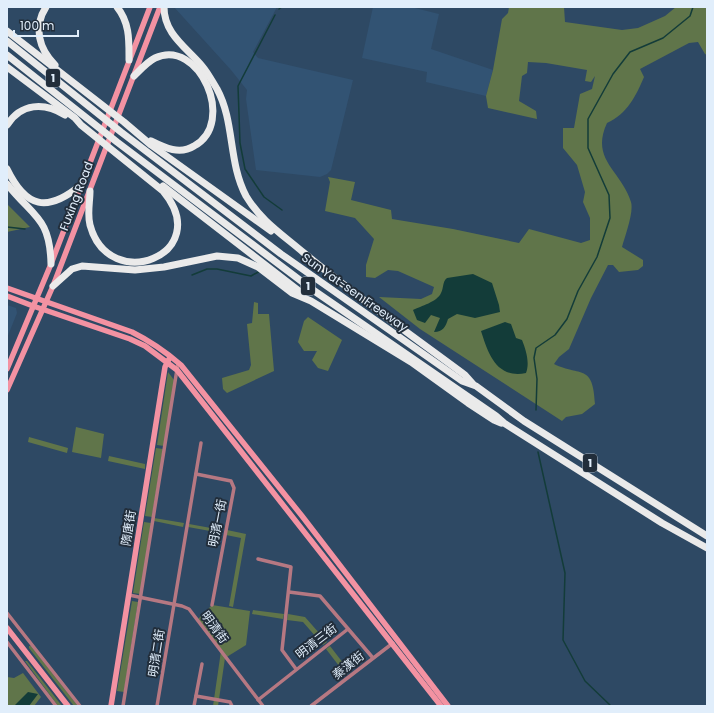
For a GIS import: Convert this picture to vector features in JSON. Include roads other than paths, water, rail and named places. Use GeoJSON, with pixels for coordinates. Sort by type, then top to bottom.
{"type":"FeatureCollection","features":[{"type":"Feature","properties":{"kind":"highway"},"geometry":{"type":"LineString","coordinates":[[46,7],[39,24],[41,45],[48,57],[63,74]]}},
{"type":"Feature","properties":{"kind":"highway"},"geometry":{"type":"LineString","coordinates":[[118,7],[128,27],[130,38],[129,60]]}},
{"type":"Feature","properties":{"kind":"highway"},"geometry":{"type":"LineString","coordinates":[[164,7],[165,21],[170,31],[203,67],[219,94],[227,118],[237,172],[246,196],[262,218],[274,230],[313,262]]}},
{"type":"Feature","properties":{"kind":"highway"},"geometry":{"type":"LineString","coordinates":[[7,31],[124,122],[151,145],[313,262],[465,375],[476,386]]}},
{"type":"Feature","properties":{"kind":"highway","name":"Sun Yat-sen Freeway"},"geometry":{"type":"LineString","coordinates":[[7,41],[99,115],[281,254],[462,381],[476,386],[524,422],[707,536]]}},
{"type":"Feature","properties":{"kind":"highway","name":"Sun Yat-sen Freeway"},"geometry":{"type":"LineString","coordinates":[[7,55],[117,142],[313,290],[434,371],[496,416],[504,424],[662,522],[707,548]]}},
{"type":"Feature","properties":{"kind":"highway"},"geometry":{"type":"LineString","coordinates":[[134,76],[155,58],[166,55],[178,57],[188,61],[203,77],[208,88],[213,113],[212,124],[208,134],[201,143],[190,149],[177,150],[165,148],[136,132]]}},
{"type":"Feature","properties":{"kind":"highway"},"geometry":{"type":"LineString","coordinates":[[7,67],[75,118],[81,125]]}},
{"type":"Feature","properties":{"kind":"highway"},"geometry":{"type":"LineString","coordinates":[[7,126],[12,118],[28,107],[39,106],[50,107],[81,125],[148,178],[168,190],[311,301],[411,362],[494,420],[504,424]]}},
{"type":"Feature","properties":{"kind":"highway"},"geometry":{"type":"LineString","coordinates":[[7,169],[23,194],[33,200],[44,202],[57,201],[81,185]]}},
{"type":"Feature","properties":{"kind":"highway"},"geometry":{"type":"LineString","coordinates":[[90,191],[90,223],[98,242],[105,250],[123,260],[144,262],[160,256],[166,251],[176,236],[177,227],[175,210],[170,200],[148,178]]}},
{"type":"Feature","properties":{"kind":"highway"},"geometry":{"type":"LineString","coordinates":[[7,184],[46,230],[51,248],[52,264]]}},
{"type":"Feature","properties":{"kind":"highway"},"geometry":{"type":"LineString","coordinates":[[53,286],[72,269],[82,266],[135,270],[150,269],[204,257],[223,256],[238,258],[258,267],[292,293],[311,301]]}},
{"type":"Feature","properties":{"kind":"main road","name":"Fuxing Road"},"geometry":{"type":"LineString","coordinates":[[7,369],[52,264],[150,7]]}},
{"type":"Feature","properties":{"kind":"main road","name":"Fuxing Road"},"geometry":{"type":"LineString","coordinates":[[7,390],[53,286],[160,7]]}},
{"type":"Feature","properties":{"kind":"main road"},"geometry":{"type":"LineString","coordinates":[[7,288],[132,332],[149,341],[178,362],[245,456],[441,706]]}},
{"type":"Feature","properties":{"kind":"main road"},"geometry":{"type":"LineString","coordinates":[[7,296],[130,339],[145,346],[177,370],[250,452],[448,706]]}},
{"type":"Feature","properties":{"kind":"main road"},"geometry":{"type":"LineString","coordinates":[[166,361],[172,357]]}},
{"type":"Feature","properties":{"kind":"main road","name":"隋唐街"},"geometry":{"type":"LineString","coordinates":[[111,706],[166,361]]}},
{"type":"Feature","properties":{"kind":"main road"},"geometry":{"type":"LineString","coordinates":[[245,456],[250,452]]}},
{"type":"Feature","properties":{"kind":"main road"},"geometry":{"type":"LineString","coordinates":[[308,536],[313,531]]}},
{"type":"Feature","properties":{"kind":"main road"},"geometry":{"type":"LineString","coordinates":[[353,593],[359,590]]}},
{"type":"Feature","properties":{"kind":"main road"},"geometry":{"type":"LineString","coordinates":[[7,628],[68,706]]}},
{"type":"Feature","properties":{"kind":"street","name":"隋唐街"},"geometry":{"type":"LineString","coordinates":[[123,706],[178,362]]}},
{"type":"Feature","properties":{"kind":"street"},"geometry":{"type":"LineString","coordinates":[[174,604],[201,442]]}},
{"type":"Feature","properties":{"kind":"street","name":"明清一街"},"geometry":{"type":"LineString","coordinates":[[196,474],[231,481],[234,488],[212,605]]}},
{"type":"Feature","properties":{"kind":"street","name":"明清三街"},"geometry":{"type":"LineString","coordinates":[[258,559],[291,567],[282,650],[296,669]]}},
{"type":"Feature","properties":{"kind":"street","name":"明清三街"},"geometry":{"type":"LineString","coordinates":[[289,592],[320,596],[373,658]]}},
{"type":"Feature","properties":{"kind":"street","name":"明清街"},"geometry":{"type":"LineString","coordinates":[[129,595],[174,604],[189,609],[263,706]]}},
{"type":"Feature","properties":{"kind":"street","name":"明清二街"},"geometry":{"type":"LineString","coordinates":[[157,706],[174,604]]}},
{"type":"Feature","properties":{"kind":"street"},"geometry":{"type":"LineString","coordinates":[[7,613],[80,706]]}},
{"type":"Feature","properties":{"kind":"street","name":"明清三街"},"geometry":{"type":"LineString","coordinates":[[258,700],[348,629]]}},
{"type":"Feature","properties":{"kind":"street","name":"秦漢街"},"geometry":{"type":"LineString","coordinates":[[311,706],[397,639]]}},
{"type":"Feature","properties":{"kind":"street"},"geometry":{"type":"LineString","coordinates":[[7,642],[56,706]]}},
{"type":"Feature","properties":{"kind":"street"},"geometry":{"type":"LineString","coordinates":[[194,706],[202,664]]}},
{"type":"Feature","properties":{"kind":"street"},"geometry":{"type":"LineString","coordinates":[[196,696],[230,702],[232,706]]}},
{"type":"Feature","properties":{"kind":"waterway"},"geometry":{"type":"LineString","coordinates":[[536,410],[537,379],[534,358],[536,348],[555,335],[567,319],[578,291],[597,257],[610,218],[609,195],[588,148],[588,119],[613,74],[630,52],[663,38],[690,16],[693,7]]}},
{"type":"Feature","properties":{"kind":"waterway"},"geometry":{"type":"LineString","coordinates":[[275,15],[238,86],[240,143],[245,169],[264,197],[282,210]]}},
{"type":"Feature","properties":{"kind":"waterway"},"geometry":{"type":"LineString","coordinates":[[7,227],[25,229]]}},
{"type":"Feature","properties":{"kind":"waterway"},"geometry":{"type":"LineString","coordinates":[[192,275],[207,269],[217,269],[251,276],[260,271]]}},
{"type":"Feature","properties":{"kind":"waterway"},"geometry":{"type":"LineString","coordinates":[[538,452],[565,573],[563,640],[585,681],[611,706]]}}]}
